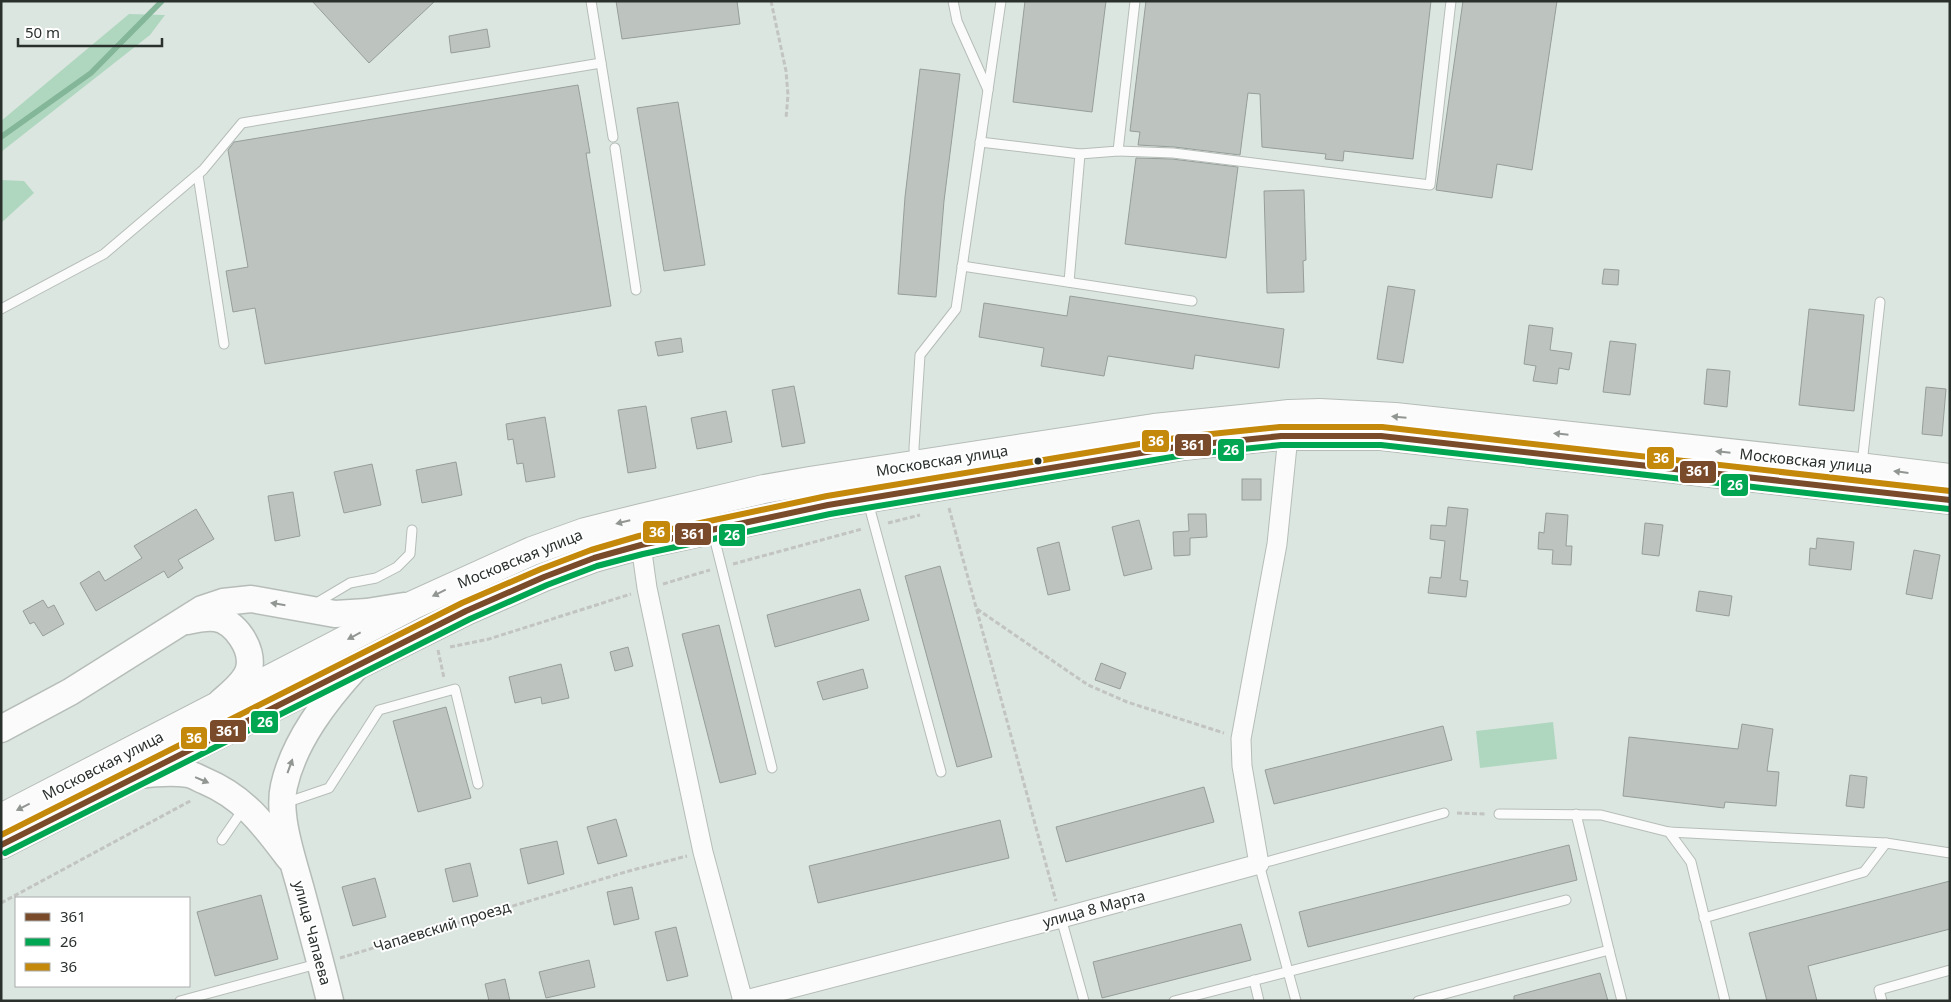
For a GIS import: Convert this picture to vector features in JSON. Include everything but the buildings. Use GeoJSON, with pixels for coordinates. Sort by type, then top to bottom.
{"type":"FeatureCollection","features":[{"type":"Feature","properties":{"kind":"main road","name":"Московская улица"},"geometry":{"type":"LineString","coordinates":[[1,818],[413,605],[532,551],[586,532],[764,489],[1154,428],[1289,414],[1320,413],[1414,419],[1950,478]]}},
{"type":"Feature","properties":{"kind":"main road","name":"Московская улица"},"geometry":{"type":"LineString","coordinates":[[1,845],[466,611],[544,577],[594,558],[641,545],[867,498],[1183,446],[1288,436],[1380,436],[1950,500]]}},
{"type":"Feature","properties":{"kind":"street"},"geometry":{"type":"LineString","coordinates":[[1259,864],[1242,766],[1241,738],[1278,544],[1288,436]]}},
{"type":"Feature","properties":{"kind":"street"},"geometry":{"type":"LineString","coordinates":[[641,545],[647,588],[703,852],[742,1001]]}},
{"type":"Feature","properties":{"kind":"street"},"geometry":{"type":"LineString","coordinates":[[1,729],[70,692],[212,604],[237,599],[251,599],[335,614],[350,614],[413,605]]}},
{"type":"Feature","properties":{"kind":"street"},"geometry":{"type":"LineString","coordinates":[[177,624],[198,619],[215,618],[227,623],[237,631],[247,646],[250,656],[250,670],[243,682],[214,709]]}},
{"type":"Feature","properties":{"kind":"street","name":"улица Чапаева"},"geometry":{"type":"LineString","coordinates":[[330,1001],[294,865],[285,823],[283,787],[290,765],[301,742],[331,695],[359,664]]}},
{"type":"Feature","properties":{"kind":"street"},"geometry":{"type":"LineString","coordinates":[[138,775],[166,772],[189,774],[215,786],[246,806],[259,819],[294,865]]}},
{"type":"Feature","properties":{"kind":"street","name":"улица 8 Марта"},"geometry":{"type":"LineString","coordinates":[[742,1001],[788,995],[1259,864]]}},
{"type":"Feature","properties":{"kind":"lane"},"geometry":{"type":"LineString","coordinates":[[591,1],[613,137]]}},
{"type":"Feature","properties":{"kind":"lane"},"geometry":{"type":"LineString","coordinates":[[953,1],[957,21],[988,90]]}},
{"type":"Feature","properties":{"kind":"lane"},"geometry":{"type":"LineString","coordinates":[[916,464],[914,448],[920,355],[956,309],[1001,1]]}},
{"type":"Feature","properties":{"kind":"lane"},"geometry":{"type":"LineString","coordinates":[[1118,151],[1135,1]]}},
{"type":"Feature","properties":{"kind":"lane"},"geometry":{"type":"LineString","coordinates":[[980,142],[1080,154],[1118,151],[1173,153],[1430,185],[1451,1]]}},
{"type":"Feature","properties":{"kind":"lane"},"geometry":{"type":"LineString","coordinates":[[1,309],[104,254],[198,175],[242,123],[601,63]]}},
{"type":"Feature","properties":{"kind":"lane"},"geometry":{"type":"LineString","coordinates":[[615,148],[636,290]]}},
{"type":"Feature","properties":{"kind":"lane"},"geometry":{"type":"LineString","coordinates":[[1068,282],[1080,154]]}},
{"type":"Feature","properties":{"kind":"lane"},"geometry":{"type":"LineString","coordinates":[[198,175],[224,344]]}},
{"type":"Feature","properties":{"kind":"lane"},"geometry":{"type":"LineString","coordinates":[[962,266],[1192,301]]}},
{"type":"Feature","properties":{"kind":"lane"},"geometry":{"type":"LineString","coordinates":[[1862,467],[1880,302]]}},
{"type":"Feature","properties":{"kind":"lane"},"geometry":{"type":"LineString","coordinates":[[867,498],[941,772]]}},
{"type":"Feature","properties":{"kind":"lane"},"geometry":{"type":"LineString","coordinates":[[306,608],[350,583],[376,578],[397,567],[410,554],[412,530]]}},
{"type":"Feature","properties":{"kind":"lane"},"geometry":{"type":"LineString","coordinates":[[712,530],[772,768]]}},
{"type":"Feature","properties":{"kind":"lane"},"geometry":{"type":"LineString","coordinates":[[283,804],[329,788],[378,710],[455,689],[478,784]]}},
{"type":"Feature","properties":{"kind":"lane"},"geometry":{"type":"LineString","coordinates":[[222,840],[246,806]]}},
{"type":"Feature","properties":{"kind":"lane","name":"улица 8 Марта"},"geometry":{"type":"LineString","coordinates":[[1259,864],[1444,813]]}},
{"type":"Feature","properties":{"kind":"lane"},"geometry":{"type":"LineString","coordinates":[[1499,814],[1601,815],[1669,832],[1886,843],[1950,853]]}},
{"type":"Feature","properties":{"kind":"lane"},"geometry":{"type":"LineString","coordinates":[[1576,814],[1622,1001]]}},
{"type":"Feature","properties":{"kind":"lane"},"geometry":{"type":"LineString","coordinates":[[1669,832],[1691,862],[1725,1001]]}},
{"type":"Feature","properties":{"kind":"lane"},"geometry":{"type":"LineString","coordinates":[[1704,918],[1864,872],[1886,843]]}},
{"type":"Feature","properties":{"kind":"lane"},"geometry":{"type":"LineString","coordinates":[[1259,864],[1296,1001]]}},
{"type":"Feature","properties":{"kind":"lane"},"geometry":{"type":"LineString","coordinates":[[1174,1001],[1566,900]]}},
{"type":"Feature","properties":{"kind":"lane"},"geometry":{"type":"LineString","coordinates":[[1061,918],[1084,1001]]}},
{"type":"Feature","properties":{"kind":"lane"},"geometry":{"type":"LineString","coordinates":[[1418,1001],[1610,950]]}},
{"type":"Feature","properties":{"kind":"lane"},"geometry":{"type":"LineString","coordinates":[[180,1001],[320,964]]}},
{"type":"Feature","properties":{"kind":"lane"},"geometry":{"type":"LineString","coordinates":[[1882,1001],[1879,990],[1950,970]]}},
{"type":"Feature","properties":{"kind":"lane"},"geometry":{"type":"LineString","coordinates":[[1254,980],[1259,1001]]}},
{"type":"Feature","properties":{"kind":"path"},"geometry":{"type":"LineString","coordinates":[[771,1],[786,71],[788,95],[786,118]]}},
{"type":"Feature","properties":{"kind":"path"},"geometry":{"type":"LineString","coordinates":[[940,510],[958,506]]}},
{"type":"Feature","properties":{"kind":"path"},"geometry":{"type":"LineString","coordinates":[[949,508],[1061,918]]}},
{"type":"Feature","properties":{"kind":"path"},"geometry":{"type":"LineString","coordinates":[[429,653],[438,649],[489,639],[647,588],[921,515]]}},
{"type":"Feature","properties":{"kind":"path"},"geometry":{"type":"LineString","coordinates":[[977,608],[1088,685],[1127,702],[1241,738]]}},
{"type":"Feature","properties":{"kind":"path"},"geometry":{"type":"LineString","coordinates":[[438,649],[446,691]]}},
{"type":"Feature","properties":{"kind":"path"},"geometry":{"type":"LineString","coordinates":[[1,903],[193,799]]}},
{"type":"Feature","properties":{"kind":"path"},"geometry":{"type":"LineString","coordinates":[[1444,813],[1499,814]]}},
{"type":"Feature","properties":{"kind":"path","name":"Чапаевский проезд"},"geometry":{"type":"LineString","coordinates":[[320,964],[628,871],[703,852]]}},
{"type":"Feature","properties":{"kind":"green space"},"geometry":{"type":"Polygon","coordinates":[[[129,14],[165,15],[150,35],[1,152],[1,121],[129,14]]]}},
{"type":"Feature","properties":{"kind":"green space"},"geometry":{"type":"Polygon","coordinates":[[[1,180],[24,181],[34,193],[1,223],[1,180]]]}},
{"type":"Feature","properties":{"kind":"green space"},"geometry":{"type":"Polygon","coordinates":[[[1553,722],[1557,759],[1480,768],[1476,731],[1553,722]]]}},
{"type":"Feature","properties":{"kind":"waterway"},"geometry":{"type":"LineString","coordinates":[[1,137],[91,73],[162,1]]}},
{"type":"Feature","properties":{"kind":"transit line","name":"36"},"geometry":{"type":"LineString","coordinates":[[1,835],[462,603],[541,569],[591,550],[639,536],[827,496],[1182,437],[1280,427],[1382,427],[1950,491]]}},
{"type":"Feature","properties":{"kind":"transit line","name":"361"},"geometry":{"type":"LineString","coordinates":[[1,845],[466,611],[544,577],[594,558],[641,545],[828,505],[1183,446],[1281,436],[1381,436],[1950,500]]}},
{"type":"Feature","properties":{"kind":"transit line","name":"26"},"geometry":{"type":"LineString","coordinates":[[5,853],[470,619],[547,585],[597,566],[643,554],[830,514],[1184,455],[1281,445],[1381,445],[1949,509]]}}]}
